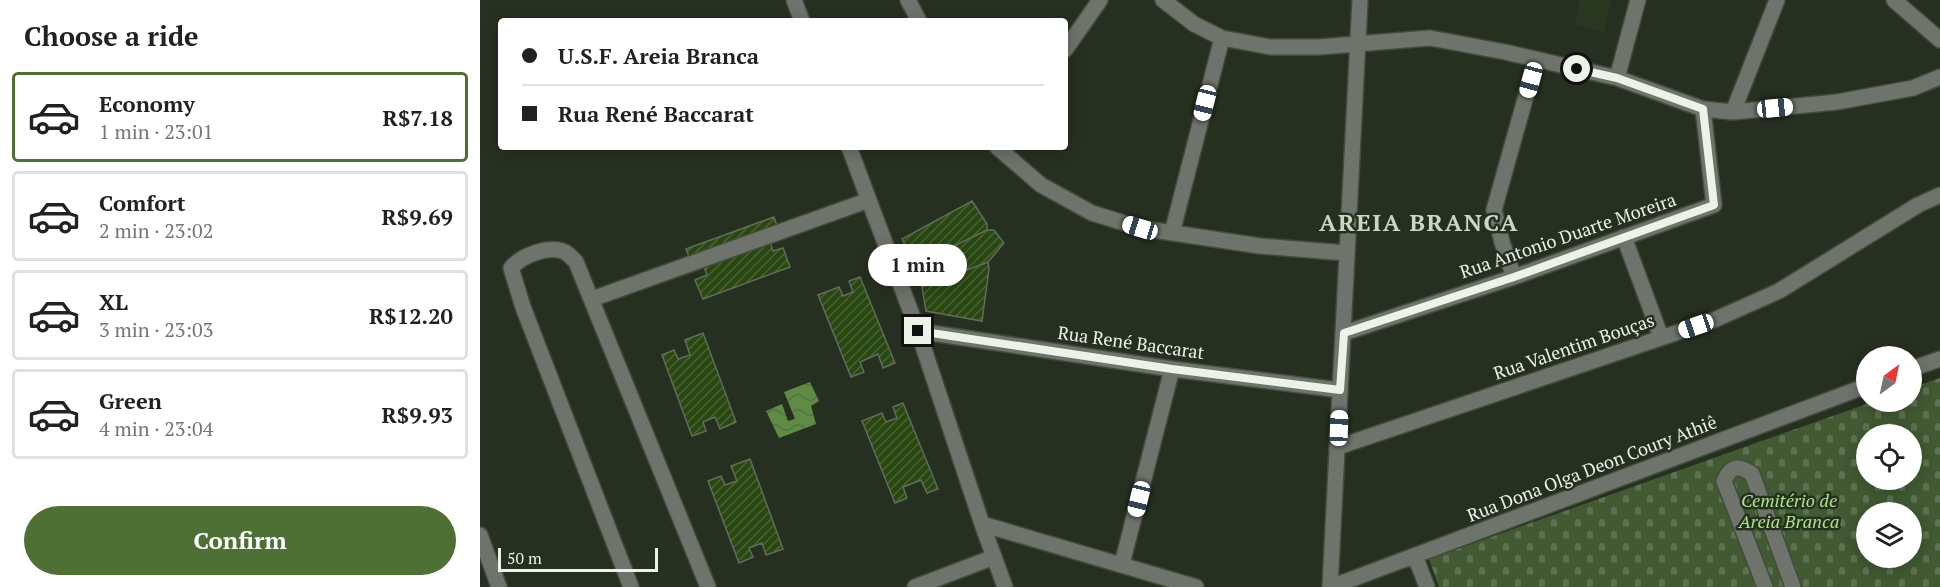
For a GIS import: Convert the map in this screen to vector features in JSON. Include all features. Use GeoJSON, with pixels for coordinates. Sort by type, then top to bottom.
{"type":"FeatureCollection","features":[{"type":"Feature","properties":{"kind":"street"},"geometry":{"type":"LineString","coordinates":[[794,0],[801,18]]}},
{"type":"Feature","properties":{"kind":"street"},"geometry":{"type":"LineString","coordinates":[[908,0],[917,18]]}},
{"type":"Feature","properties":{"kind":"street"},"geometry":{"type":"LineString","coordinates":[[1068,46],[1100,0]]}},
{"type":"Feature","properties":{"kind":"street"},"geometry":{"type":"LineString","coordinates":[[1163,0],[1194,24],[1222,38],[1270,47],[1359,44],[1430,38],[1505,52],[1617,78],[1703,109],[1733,112],[1837,102],[1913,88],[1940,77]]}},
{"type":"Feature","properties":{"kind":"street"},"geometry":{"type":"LineString","coordinates":[[1330,587],[1344,333],[1346,253],[1359,44],[1359,0]]}},
{"type":"Feature","properties":{"kind":"street"},"geometry":{"type":"LineString","coordinates":[[1617,78],[1638,0]]}},
{"type":"Feature","properties":{"kind":"street"},"geometry":{"type":"LineString","coordinates":[[1733,112],[1777,0]]}},
{"type":"Feature","properties":{"kind":"street"},"geometry":{"type":"LineString","coordinates":[[1894,0],[1939,37]]}},
{"type":"Feature","properties":{"kind":"street"},"geometry":{"type":"LineString","coordinates":[[1172,233],[1222,38]]}},
{"type":"Feature","properties":{"kind":"street"},"geometry":{"type":"LineString","coordinates":[[1514,277],[1494,210],[1536,60]]}},
{"type":"Feature","properties":{"kind":"street","name":"Rua Antonio Duarte Moreira"},"geometry":{"type":"LineString","coordinates":[[1344,333],[1514,277],[1714,205],[1703,109]]}},
{"type":"Feature","properties":{"kind":"street"},"geometry":{"type":"LineString","coordinates":[[850,150],[918,331],[981,524],[1005,587]]}},
{"type":"Feature","properties":{"kind":"street"},"geometry":{"type":"LineString","coordinates":[[1000,150],[1041,185],[1092,213],[1140,228],[1260,246],[1346,253]]}},
{"type":"Feature","properties":{"kind":"street","name":"Rua Valentim Bouças"},"geometry":{"type":"LineString","coordinates":[[1338,447],[1714,320],[1779,291],[1918,206],[1940,195]]}},
{"type":"Feature","properties":{"kind":"street"},"geometry":{"type":"LineString","coordinates":[[592,300],[869,201]]}},
{"type":"Feature","properties":{"kind":"street"},"geometry":{"type":"LineString","coordinates":[[1624,237],[1661,338]]}},
{"type":"Feature","properties":{"kind":"street"},"geometry":{"type":"LineString","coordinates":[[631,587],[523,307],[511,268],[519,260],[552,249],[567,253],[576,262],[708,587]]}},
{"type":"Feature","properties":{"kind":"street","name":"Rua René Baccarat"},"geometry":{"type":"LineString","coordinates":[[918,331],[1172,369],[1340,390]]}},
{"type":"Feature","properties":{"kind":"street"},"geometry":{"type":"LineString","coordinates":[[1922,365],[1940,358]]}},
{"type":"Feature","properties":{"kind":"street"},"geometry":{"type":"LineString","coordinates":[[1122,564],[1172,369]]}},
{"type":"Feature","properties":{"kind":"street","name":"Rua Dona Olga Deon Coury Athiê"},"geometry":{"type":"LineString","coordinates":[[1330,587],[1856,390]]}},
{"type":"Feature","properties":{"kind":"street"},"geometry":{"type":"LineString","coordinates":[[1765,587],[1724,480],[1728,472],[1735,468],[1744,469],[1752,474],[1792,584],[1774,587]]}},
{"type":"Feature","properties":{"kind":"street"},"geometry":{"type":"LineString","coordinates":[[981,524],[1122,564],[1188,586]]}},
{"type":"Feature","properties":{"kind":"street"},"geometry":{"type":"LineString","coordinates":[[480,535],[499,587]]}},
{"type":"Feature","properties":{"kind":"street"},"geometry":{"type":"LineString","coordinates":[[1415,556],[1427,587]]}},
{"type":"Feature","properties":{"kind":"street"},"geometry":{"type":"LineString","coordinates":[[915,587],[994,557]]}},
{"type":"Feature","properties":{"kind":"shaded area"},"geometry":{"type":"Polygon","coordinates":[[[1579,0],[1611,0],[1604,32],[1576,24],[1579,0]]]}},
{"type":"Feature","properties":{"kind":"green space","name":"Cemitério de Areia Branca"},"geometry":{"type":"Polygon","coordinates":[[[1940,378],[1940,587],[1439,587],[1429,559],[1856,408],[1856,412],[1922,412],[1922,384],[1940,378]]]}},
{"type":"Feature","properties":{"kind":"water"},"geometry":{"type":"Polygon","coordinates":[[[810,382],[819,401],[811,406],[816,424],[779,438],[766,411],[782,404],[788,421],[795,419],[784,392],[810,382]]]}},
{"type":"Feature","properties":{"kind":"building"},"geometry":{"type":"Polygon","coordinates":[[[972,201],[987,224],[987,230],[915,265],[902,239],[972,201]]]}},
{"type":"Feature","properties":{"kind":"building"},"geometry":{"type":"Polygon","coordinates":[[[774,217],[778,229],[767,233],[773,251],[783,248],[790,267],[703,299],[695,280],[707,275],[703,264],[693,267],[686,249],[774,217]]]}},
{"type":"Feature","properties":{"kind":"building"},"geometry":{"type":"Polygon","coordinates":[[[987,230],[994,230],[1004,243],[988,262],[922,287],[915,265],[987,230]]]}},
{"type":"Feature","properties":{"kind":"building"},"geometry":{"type":"Polygon","coordinates":[[[988,262],[982,321],[926,311],[922,287],[988,262]]]}},
{"type":"Feature","properties":{"kind":"building"},"geometry":{"type":"Polygon","coordinates":[[[860,277],[895,363],[883,368],[878,354],[860,362],[864,372],[851,377],[818,295],[839,287],[843,296],[853,292],[849,281],[860,277]]]}},
{"type":"Feature","properties":{"kind":"building"},"geometry":{"type":"Polygon","coordinates":[[[703,333],[736,422],[720,429],[715,417],[703,422],[706,431],[692,436],[662,355],[674,350],[678,359],[690,355],[685,340],[703,333]]]}},
{"type":"Feature","properties":{"kind":"building"},"geometry":{"type":"Polygon","coordinates":[[[903,403],[938,489],[927,493],[921,480],[903,487],[907,498],[895,503],[862,421],[882,413],[886,422],[897,418],[893,407],[903,403]]]}},
{"type":"Feature","properties":{"kind":"building"},"geometry":{"type":"Polygon","coordinates":[[[750,459],[783,549],[766,555],[762,543],[749,548],[753,557],[739,563],[708,481],[721,476],[725,485],[737,481],[731,466],[750,459]]]}},
{"type":"Feature","properties":{"kind":"district","name":"AREIA BRANCA"},"geometry":{"type":"Point","coordinates":[1419,223]}},
{"type":"Feature","properties":{"kind":"route"},"geometry":{"type":"LineString","coordinates":[[918,331],[1172,369],[1340,390],[1344,333],[1514,277],[1714,205],[1703,109],[1617,78],[1577,69]]}}]}
